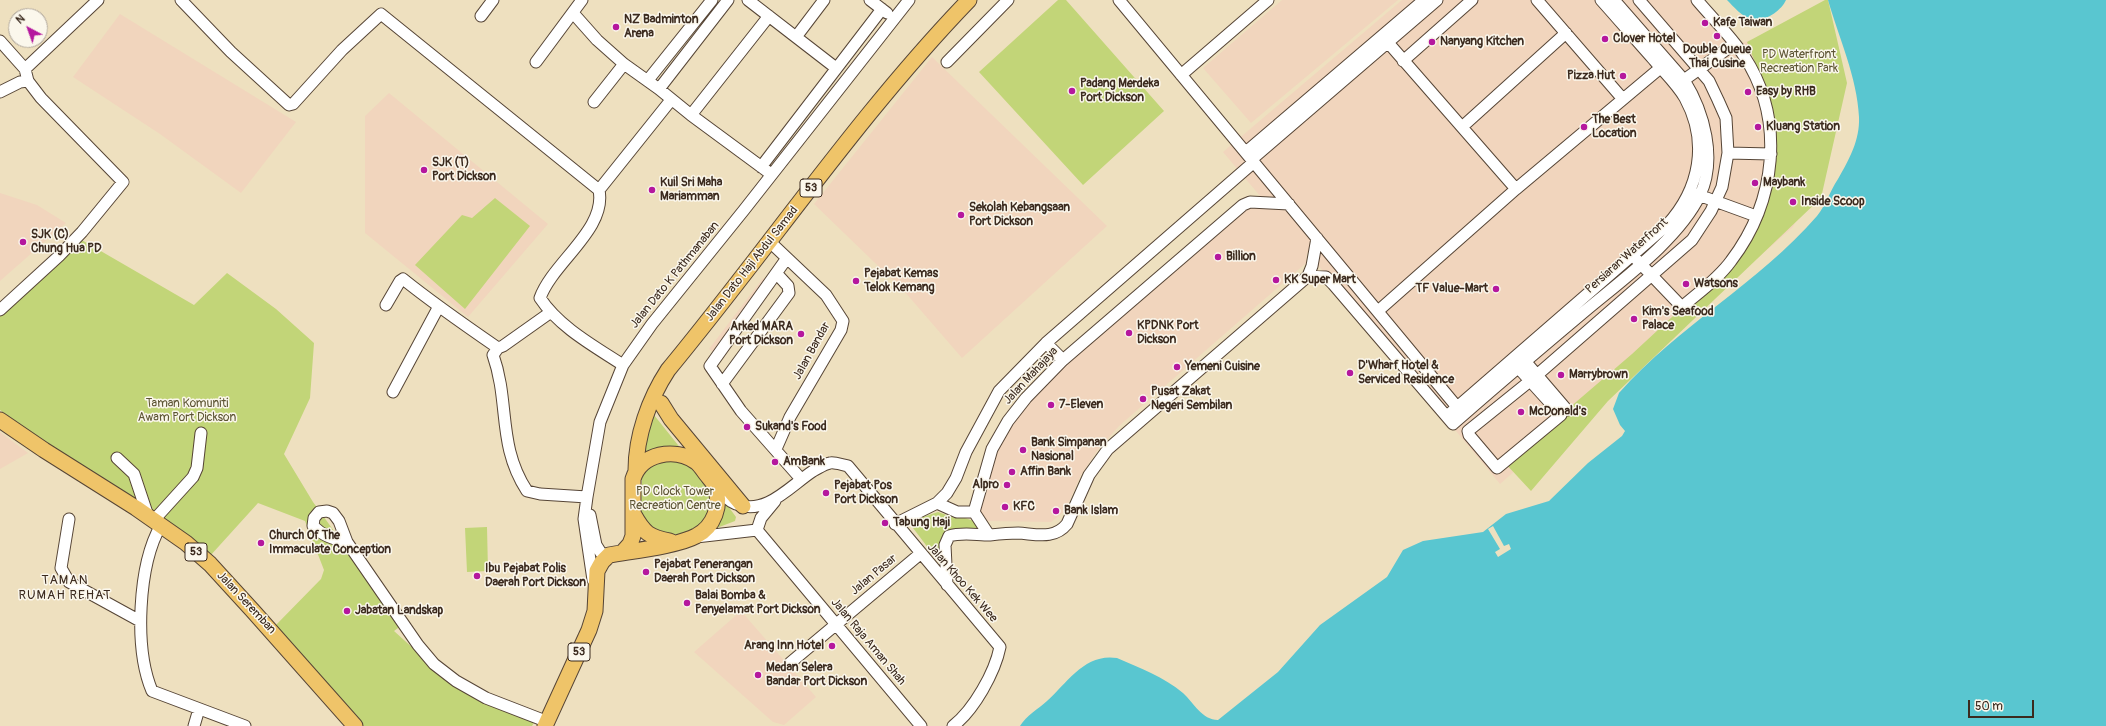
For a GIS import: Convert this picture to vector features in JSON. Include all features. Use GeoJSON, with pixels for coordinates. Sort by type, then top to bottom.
{"type":"FeatureCollection","features":[{"type":"Feature","properties":{"kind":"main road","name":"Jalan Dato Haji Abdul Samad"},"geometry":{"type":"LineString","coordinates":[[636,470],[636,453],[647,413],[660,382],[769,241],[932,38],[969,0]]}},
{"type":"Feature","properties":{"kind":"main road"},"geometry":{"type":"LineString","coordinates":[[616,554],[695,537],[705,531],[714,516],[717,496],[715,485],[667,423],[663,415],[660,382]]}},
{"type":"Feature","properties":{"kind":"main road"},"geometry":{"type":"LineString","coordinates":[[662,403],[671,419],[742,506]]}},
{"type":"Feature","properties":{"kind":"main road","name":"Jalan Seremban"},"geometry":{"type":"LineString","coordinates":[[0,420],[154,520],[186,543],[210,564],[355,726]]}},
{"type":"Feature","properties":{"kind":"main road"},"geometry":{"type":"LineString","coordinates":[[677,542],[654,538],[642,529],[634,515],[633,479],[636,470],[651,458],[661,454],[678,455],[698,462]]}},
{"type":"Feature","properties":{"kind":"main road","name":"53"},"geometry":{"type":"LineString","coordinates":[[550,721],[589,630],[595,611],[597,571],[602,562],[630,544],[633,536],[634,515]]}},
{"type":"Feature","properties":{"kind":"street"},"geometry":{"type":"LineString","coordinates":[[25,69],[98,0]]}},
{"type":"Feature","properties":{"kind":"street"},"geometry":{"type":"LineString","coordinates":[[181,0],[231,52],[289,104],[293,104],[342,50],[381,14],[599,190],[601,200],[599,210],[594,221],[543,289],[540,298],[552,312],[576,333],[622,365]]}},
{"type":"Feature","properties":{"kind":"street"},"geometry":{"type":"LineString","coordinates":[[481,16],[493,0]]}},
{"type":"Feature","properties":{"kind":"street"},"geometry":{"type":"LineString","coordinates":[[536,62],[582,0]]}},
{"type":"Feature","properties":{"kind":"street"},"geometry":{"type":"LineString","coordinates":[[648,80],[712,0]]}},
{"type":"Feature","properties":{"kind":"street"},"geometry":{"type":"LineString","coordinates":[[659,89],[728,0]]}},
{"type":"Feature","properties":{"kind":"street"},"geometry":{"type":"LineString","coordinates":[[748,0],[836,68]]}},
{"type":"Feature","properties":{"kind":"street"},"geometry":{"type":"LineString","coordinates":[[796,37],[824,0]]}},
{"type":"Feature","properties":{"kind":"street"},"geometry":{"type":"LineString","coordinates":[[870,0],[894,19]]}},
{"type":"Feature","properties":{"kind":"street","name":"Jalan Dato K Pathmanaban"},"geometry":{"type":"LineString","coordinates":[[597,592],[584,519],[600,422],[622,365],[652,324],[909,0]]}},
{"type":"Feature","properties":{"kind":"street"},"geometry":{"type":"LineString","coordinates":[[947,62],[1008,0]]}},
{"type":"Feature","properties":{"kind":"street"},"geometry":{"type":"LineString","coordinates":[[1119,0],[1460,411]]}},
{"type":"Feature","properties":{"kind":"street"},"geometry":{"type":"LineString","coordinates":[[1181,75],[1268,0]]}},
{"type":"Feature","properties":{"kind":"street"},"geometry":{"type":"LineString","coordinates":[[895,524],[937,503],[956,478],[966,452],[998,391],[1046,343],[1250,158],[1385,39],[1424,0]]}},
{"type":"Feature","properties":{"kind":"street"},"geometry":{"type":"LineString","coordinates":[[1385,39],[1437,0]]}},
{"type":"Feature","properties":{"kind":"street"},"geometry":{"type":"LineString","coordinates":[[1403,60],[1472,0]]}},
{"type":"Feature","properties":{"kind":"street"},"geometry":{"type":"LineString","coordinates":[[1537,0],[1622,98]]}},
{"type":"Feature","properties":{"kind":"street"},"geometry":{"type":"LineString","coordinates":[[1533,378],[1561,415],[1497,468],[1468,433],[1468,431],[1613,310],[1692,240],[1716,202],[1722,186],[1728,153],[1726,118],[1709,81],[1639,0]]}},
{"type":"Feature","properties":{"kind":"street"},"geometry":{"type":"LineString","coordinates":[[1637,260],[1682,307],[1714,280],[1731,261],[1756,216],[1770,178],[1771,154],[1767,109],[1759,86],[1744,56],[1697,0]]}},
{"type":"Feature","properties":{"kind":"street","name":"Persiaran Waterfront"},"geometry":{"type":"LineString","coordinates":[[1608,1],[1664,65],[1685,98],[1692,114],[1699,156],[1695,178],[1695,193]]}},
{"type":"Feature","properties":{"kind":"street"},"geometry":{"type":"LineString","coordinates":[[761,167],[882,9]]}},
{"type":"Feature","properties":{"kind":"street"},"geometry":{"type":"LineString","coordinates":[[572,13],[597,40],[624,64],[648,80],[671,100],[771,174]]}},
{"type":"Feature","properties":{"kind":"street"},"geometry":{"type":"LineString","coordinates":[[691,115],[769,16]]}},
{"type":"Feature","properties":{"kind":"street"},"geometry":{"type":"LineString","coordinates":[[1462,127],[1566,33]]}},
{"type":"Feature","properties":{"kind":"street"},"geometry":{"type":"LineString","coordinates":[[1385,39],[1516,189]]}},
{"type":"Feature","properties":{"kind":"street"},"geometry":{"type":"LineString","coordinates":[[0,41],[25,69],[28,81],[41,98],[123,182],[69,246],[0,310]]}},
{"type":"Feature","properties":{"kind":"street"},"geometry":{"type":"LineString","coordinates":[[1684,80],[1734,44]]}},
{"type":"Feature","properties":{"kind":"street"},"geometry":{"type":"LineString","coordinates":[[594,102],[624,64]]}},
{"type":"Feature","properties":{"kind":"street"},"geometry":{"type":"LineString","coordinates":[[1378,311],[1516,189],[1622,98],[1664,65]]}},
{"type":"Feature","properties":{"kind":"street","name":"Persiaran Waterfront"},"geometry":{"type":"LineString","coordinates":[[1308,276],[1326,277],[1330,280],[1453,424],[1460,411],[1637,260],[1695,193],[1706,178],[1708,149],[1699,111],[1684,80],[1664,65]]}},
{"type":"Feature","properties":{"kind":"street"},"geometry":{"type":"LineString","coordinates":[[0,92],[20,82],[28,81]]}},
{"type":"Feature","properties":{"kind":"street"},"geometry":{"type":"LineString","coordinates":[[599,190],[671,100]]}},
{"type":"Feature","properties":{"kind":"street"},"geometry":{"type":"LineString","coordinates":[[1728,153],[1771,154]]}},
{"type":"Feature","properties":{"kind":"street"},"geometry":{"type":"LineString","coordinates":[[1695,193],[1756,216]]}},
{"type":"Feature","properties":{"kind":"street","name":"Jalan Mahajaya"},"geometry":{"type":"LineString","coordinates":[[974,512],[992,449],[1008,421],[1043,379],[1062,360],[1243,205],[1250,202],[1289,204]]}},
{"type":"Feature","properties":{"kind":"street"},"geometry":{"type":"LineString","coordinates":[[947,585],[945,545],[947,538],[956,534],[989,535],[1017,533],[1047,535],[1063,530],[1068,524],[1089,475],[1108,449],[1308,276],[1312,266],[1317,238]]}},
{"type":"Feature","properties":{"kind":"street","name":"Jalan Bandar"},"geometry":{"type":"LineString","coordinates":[[769,241],[826,295],[843,321],[841,330],[790,418],[776,449]]}},
{"type":"Feature","properties":{"kind":"street"},"geometry":{"type":"LineString","coordinates":[[787,258],[710,366],[741,410],[801,479]]}},
{"type":"Feature","properties":{"kind":"street"},"geometry":{"type":"LineString","coordinates":[[722,384],[789,293],[788,286],[777,274]]}},
{"type":"Feature","properties":{"kind":"street"},"geometry":{"type":"LineString","coordinates":[[386,305],[400,281],[403,279],[438,308],[475,331],[498,348]]}},
{"type":"Feature","properties":{"kind":"street"},"geometry":{"type":"LineString","coordinates":[[1598,293],[1613,310]]}},
{"type":"Feature","properties":{"kind":"street"},"geometry":{"type":"LineString","coordinates":[[393,392],[438,308]]}},
{"type":"Feature","properties":{"kind":"street"},"geometry":{"type":"LineString","coordinates":[[552,312],[498,348],[494,355],[502,390],[508,447],[514,469],[527,491],[587,497]]}},
{"type":"Feature","properties":{"kind":"street"},"geometry":{"type":"LineString","coordinates":[[1046,343],[1062,360]]}},
{"type":"Feature","properties":{"kind":"street"},"geometry":{"type":"LineString","coordinates":[[1518,363],[1567,410]]}},
{"type":"Feature","properties":{"kind":"street"},"geometry":{"type":"LineString","coordinates":[[154,520],[192,478],[197,468],[201,433]]}},
{"type":"Feature","properties":{"kind":"street"},"geometry":{"type":"LineString","coordinates":[[117,458],[134,474],[154,520],[152,539],[142,590],[140,621],[146,678],[152,691],[245,726]]}},
{"type":"Feature","properties":{"kind":"street","name":"Jalan Khoo Kek Wee"},"geometry":{"type":"LineString","coordinates":[[777,499],[801,479],[831,462],[848,466],[920,554],[1000,647],[994,670],[966,712],[953,726]]}},
{"type":"Feature","properties":{"kind":"street"},"geometry":{"type":"LineString","coordinates":[[715,485],[728,500],[742,506],[756,506],[777,499]]}},
{"type":"Feature","properties":{"kind":"street","name":"Jalan Dato K Pathmanaban"},"geometry":{"type":"LineString","coordinates":[[587,497],[596,545],[601,553],[616,554]]}},
{"type":"Feature","properties":{"kind":"street"},"geometry":{"type":"LineString","coordinates":[[695,537],[757,530],[761,518],[777,499]]}},
{"type":"Feature","properties":{"kind":"street"},"geometry":{"type":"LineString","coordinates":[[937,503],[957,512],[974,512],[989,535]]}},
{"type":"Feature","properties":{"kind":"street"},"geometry":{"type":"LineString","coordinates":[[69,519],[61,568],[69,582],[140,621]]}},
{"type":"Feature","properties":{"kind":"street","name":"Jalan Raja Aman Shah"},"geometry":{"type":"LineString","coordinates":[[757,530],[922,726]]}},
{"type":"Feature","properties":{"kind":"street"},"geometry":{"type":"LineString","coordinates":[[347,542],[418,645],[434,664],[456,681],[486,698],[550,721]]}},
{"type":"Feature","properties":{"kind":"street","name":"Jalan Pasar"},"geometry":{"type":"LineString","coordinates":[[790,663],[920,554]]}},
{"type":"Feature","properties":{"kind":"street"},"geometry":{"type":"LineString","coordinates":[[194,726],[198,709]]}},
{"type":"Feature","properties":{"kind":"shaded area"},"geometry":{"type":"Polygon","coordinates":[[[1282,0],[1398,0],[1251,123],[1203,68],[1282,0]]]}},
{"type":"Feature","properties":{"kind":"shaded area"},"geometry":{"type":"Polygon","coordinates":[[[1402,0],[1705,0],[1742,43],[1820,15],[1831,150],[1793,227],[1500,484],[1307,252],[1306,263],[1119,426],[1097,451],[1081,475],[1065,511],[1051,522],[987,521],[978,513],[994,457],[1013,421],[1042,384],[1249,204],[1271,209],[1223,152],[1402,0]]]}},
{"type":"Feature","properties":{"kind":"shaded area"},"geometry":{"type":"Polygon","coordinates":[[[120,14],[296,122],[241,193],[160,134],[73,77],[120,14]]]}},
{"type":"Feature","properties":{"kind":"shaded area","name":"Sekolah Kebangsaan Port Dickson"},"geometry":{"type":"Polygon","coordinates":[[[932,57],[1107,226],[962,358],[904,291],[814,204],[932,57]]]}},
{"type":"Feature","properties":{"kind":"shaded area","name":"SJK (T) Port Dickson"},"geometry":{"type":"Polygon","coordinates":[[[389,93],[548,224],[468,317],[365,233],[365,116],[389,93]]]}},
{"type":"Feature","properties":{"kind":"shaded area","name":"SJK (C) Chung Hua PD"},"geometry":{"type":"Polygon","coordinates":[[[0,193],[37,205],[66,223],[0,281],[0,193]]]}},
{"type":"Feature","properties":{"kind":"shaded area"},"geometry":{"type":"Polygon","coordinates":[[[763,278],[767,282],[714,353],[709,349],[763,278]]]}},
{"type":"Feature","properties":{"kind":"shaded area"},"geometry":{"type":"Polygon","coordinates":[[[0,432],[28,453],[0,469],[0,432]]]}},
{"type":"Feature","properties":{"kind":"shaded area","name":"Medan Selera Bandar Port Dickson"},"geometry":{"type":"Polygon","coordinates":[[[741,611],[816,697],[784,725],[773,722],[694,652],[741,611]]]}},
{"type":"Feature","properties":{"kind":"green space","name":"Padang Merdeka Port Dickson"},"geometry":{"type":"Polygon","coordinates":[[[1058,0],[1066,0],[1164,111],[1083,185],[979,72],[1058,0]]]}},
{"type":"Feature","properties":{"kind":"green space","name":"PD Waterfront Recreation Park"},"geometry":{"type":"Polygon","coordinates":[[[1825,0],[1828,0],[1847,83],[1821,198],[1608,401],[1531,491],[1505,463],[1632,354],[1715,280],[1732,262],[1771,183],[1776,158],[1773,112],[1747,42],[1825,0]]]}},
{"type":"Feature","properties":{"kind":"green space"},"geometry":{"type":"Polygon","coordinates":[[[495,198],[530,226],[465,309],[415,265],[462,215],[472,218],[495,198]]]}},
{"type":"Feature","properties":{"kind":"green space","name":"Taman Komuniti Awam Port Dickson"},"geometry":{"type":"Polygon","coordinates":[[[80,239],[194,305],[227,273],[276,309],[314,343],[310,398],[284,454],[313,502],[402,625],[394,631],[446,678],[535,721],[532,726],[363,726],[273,628],[321,579],[324,570],[305,521],[258,503],[210,556],[42,442],[0,410],[0,316],[80,239]]]}},
{"type":"Feature","properties":{"kind":"green space"},"geometry":{"type":"Polygon","coordinates":[[[654,415],[682,450],[666,448],[656,449],[643,455],[649,422],[654,415]]]}},
{"type":"Feature","properties":{"kind":"green space","name":"PD Clock Tower Recreation Centre"},"geometry":{"type":"Polygon","coordinates":[[[664,459],[680,461],[691,466],[706,483],[712,501],[707,518],[695,530],[683,534],[665,535],[641,521],[642,473],[645,468],[664,459]]]}},
{"type":"Feature","properties":{"kind":"green space"},"geometry":{"type":"Polygon","coordinates":[[[725,502],[736,517],[735,521],[714,529],[725,502]]]}},
{"type":"Feature","properties":{"kind":"green space"},"geometry":{"type":"Polygon","coordinates":[[[938,512],[955,518],[965,518],[974,521],[978,527],[976,530],[951,534],[942,540],[940,545],[941,565],[910,524],[911,521],[938,512]]]}},
{"type":"Feature","properties":{"kind":"green space"},"geometry":{"type":"Polygon","coordinates":[[[487,527],[488,571],[467,572],[465,528],[487,527]]]}},
{"type":"Feature","properties":{"kind":"water"},"geometry":{"type":"Polygon","coordinates":[[[1727,0],[1786,0],[1784,4],[1772,15],[1762,19],[1752,19],[1738,11],[1727,0]]]}},
{"type":"Feature","properties":{"kind":"water"},"geometry":{"type":"Polygon","coordinates":[[[1828,0],[2106,0],[2106,726],[1020,726],[1078,670],[1086,664],[1106,658],[1117,658],[1160,678],[1176,687],[1207,717],[1218,720],[1278,672],[1320,625],[1387,577],[1403,550],[1423,541],[1483,532],[1506,514],[1549,501],[1588,463],[1622,436],[1625,431],[1620,425],[1613,409],[1619,393],[1667,346],[1744,284],[1794,240],[1820,212],[1850,157],[1858,134],[1858,102],[1847,58],[1828,0]]]}},
{"type":"Feature","properties":{"kind":"pier"},"geometry":{"type":"Polygon","coordinates":[[[1493,526],[1504,546],[1509,544],[1511,549],[1498,557],[1495,552],[1500,549],[1488,529],[1493,526]]]}},
{"type":"Feature","properties":{"kind":"place","name":"Kafe Taiwan"},"geometry":{"type":"Point","coordinates":[1705,23]}},
{"type":"Feature","properties":{"kind":"place","name":"NZ Badminton Arena"},"geometry":{"type":"Point","coordinates":[616,27]}},
{"type":"Feature","properties":{"kind":"place","name":"Double Queue Thai Cusine"},"geometry":{"type":"Point","coordinates":[1717,36]}},
{"type":"Feature","properties":{"kind":"place","name":"Clover Hotel"},"geometry":{"type":"Point","coordinates":[1605,39]}},
{"type":"Feature","properties":{"kind":"place","name":"Nanyang Kitchen"},"geometry":{"type":"Point","coordinates":[1432,42]}},
{"type":"Feature","properties":{"kind":"place","name":"Pizza Hut"},"geometry":{"type":"Point","coordinates":[1623,76]}},
{"type":"Feature","properties":{"kind":"place","name":"Padang Merdeka Port Dickson"},"geometry":{"type":"Point","coordinates":[1072,91]}},
{"type":"Feature","properties":{"kind":"place","name":"Easy by RHB"},"geometry":{"type":"Point","coordinates":[1748,92]}},
{"type":"Feature","properties":{"kind":"place","name":"The Best Location"},"geometry":{"type":"Point","coordinates":[1584,127]}},
{"type":"Feature","properties":{"kind":"place","name":"Kluang Station"},"geometry":{"type":"Point","coordinates":[1758,127]}},
{"type":"Feature","properties":{"kind":"place","name":"SJK (T) Port Dickson"},"geometry":{"type":"Point","coordinates":[424,170]}},
{"type":"Feature","properties":{"kind":"place","name":"Maybank"},"geometry":{"type":"Point","coordinates":[1755,183]}},
{"type":"Feature","properties":{"kind":"place","name":"Kuil Sri Maha Mariamman"},"geometry":{"type":"Point","coordinates":[652,190]}},
{"type":"Feature","properties":{"kind":"place","name":"Inside Scoop"},"geometry":{"type":"Point","coordinates":[1793,202]}},
{"type":"Feature","properties":{"kind":"place","name":"Sekolah Kebangsaan Port Dickson"},"geometry":{"type":"Point","coordinates":[961,215]}},
{"type":"Feature","properties":{"kind":"place","name":"SJK (C) Chung Hua PD"},"geometry":{"type":"Point","coordinates":[23,242]}},
{"type":"Feature","properties":{"kind":"place","name":"Billion"},"geometry":{"type":"Point","coordinates":[1218,257]}},
{"type":"Feature","properties":{"kind":"place","name":"KK Super Mart"},"geometry":{"type":"Point","coordinates":[1276,280]}},
{"type":"Feature","properties":{"kind":"place","name":"Pejabat Kemas Telok Kemang"},"geometry":{"type":"Point","coordinates":[856,281]}},
{"type":"Feature","properties":{"kind":"place","name":"Watsons"},"geometry":{"type":"Point","coordinates":[1686,284]}},
{"type":"Feature","properties":{"kind":"place","name":"TF Value-Mart"},"geometry":{"type":"Point","coordinates":[1496,289]}},
{"type":"Feature","properties":{"kind":"place","name":"Kim's Seafood Palace"},"geometry":{"type":"Point","coordinates":[1634,319]}},
{"type":"Feature","properties":{"kind":"place","name":"KPDNK Port Dickson"},"geometry":{"type":"Point","coordinates":[1129,333]}},
{"type":"Feature","properties":{"kind":"place","name":"Arked MARA Port Dickson"},"geometry":{"type":"Point","coordinates":[801,334]}},
{"type":"Feature","properties":{"kind":"place","name":"Yemeni Cuisine"},"geometry":{"type":"Point","coordinates":[1177,367]}},
{"type":"Feature","properties":{"kind":"place","name":"D'Wharf Hotel & Serviced Residence"},"geometry":{"type":"Point","coordinates":[1350,373]}},
{"type":"Feature","properties":{"kind":"place","name":"Marrybrown"},"geometry":{"type":"Point","coordinates":[1561,375]}},
{"type":"Feature","properties":{"kind":"place","name":"Pusat Zakat Negeri Sembilan"},"geometry":{"type":"Point","coordinates":[1143,399]}},
{"type":"Feature","properties":{"kind":"place","name":"7-Eleven"},"geometry":{"type":"Point","coordinates":[1051,405]}},
{"type":"Feature","properties":{"kind":"place","name":"McDonald's"},"geometry":{"type":"Point","coordinates":[1521,412]}},
{"type":"Feature","properties":{"kind":"place","name":"Sukand's Food"},"geometry":{"type":"Point","coordinates":[747,427]}},
{"type":"Feature","properties":{"kind":"place","name":"Bank Simpanan Nasional"},"geometry":{"type":"Point","coordinates":[1023,450]}},
{"type":"Feature","properties":{"kind":"place","name":"AmBank"},"geometry":{"type":"Point","coordinates":[775,462]}},
{"type":"Feature","properties":{"kind":"place","name":"Affin Bank"},"geometry":{"type":"Point","coordinates":[1012,472]}},
{"type":"Feature","properties":{"kind":"place","name":"Alpro"},"geometry":{"type":"Point","coordinates":[1007,485]}},
{"type":"Feature","properties":{"kind":"place","name":"Pejabat Pos Port Dickson"},"geometry":{"type":"Point","coordinates":[826,493]}},
{"type":"Feature","properties":{"kind":"place","name":"KFC"},"geometry":{"type":"Point","coordinates":[1005,507]}},
{"type":"Feature","properties":{"kind":"place","name":"Bank Islam"},"geometry":{"type":"Point","coordinates":[1056,511]}},
{"type":"Feature","properties":{"kind":"place","name":"Tabung Haji"},"geometry":{"type":"Point","coordinates":[885,523]}},
{"type":"Feature","properties":{"kind":"place","name":"Church Of The Immaculate Conception"},"geometry":{"type":"Point","coordinates":[261,543]}},
{"type":"Feature","properties":{"kind":"place","name":"Pejabat Penerangan Daerah Port Dickson"},"geometry":{"type":"Point","coordinates":[646,572]}},
{"type":"Feature","properties":{"kind":"place","name":"Ibu Pejabat Polis Daerah Port Dickson"},"geometry":{"type":"Point","coordinates":[477,576]}},
{"type":"Feature","properties":{"kind":"place","name":"Balai Bomba & Penyelamat Port Dickson"},"geometry":{"type":"Point","coordinates":[687,603]}},
{"type":"Feature","properties":{"kind":"place","name":"Jabatan Landskap"},"geometry":{"type":"Point","coordinates":[347,611]}},
{"type":"Feature","properties":{"kind":"place","name":"Arang Inn Hotel"},"geometry":{"type":"Point","coordinates":[832,646]}},
{"type":"Feature","properties":{"kind":"place","name":"Medan Selera Bandar Port Dickson"},"geometry":{"type":"Point","coordinates":[758,675]}},
{"type":"Feature","properties":{"kind":"district","name":"TAMAN RUMAH REHAT"},"geometry":{"type":"Point","coordinates":[65,588]}}]}
